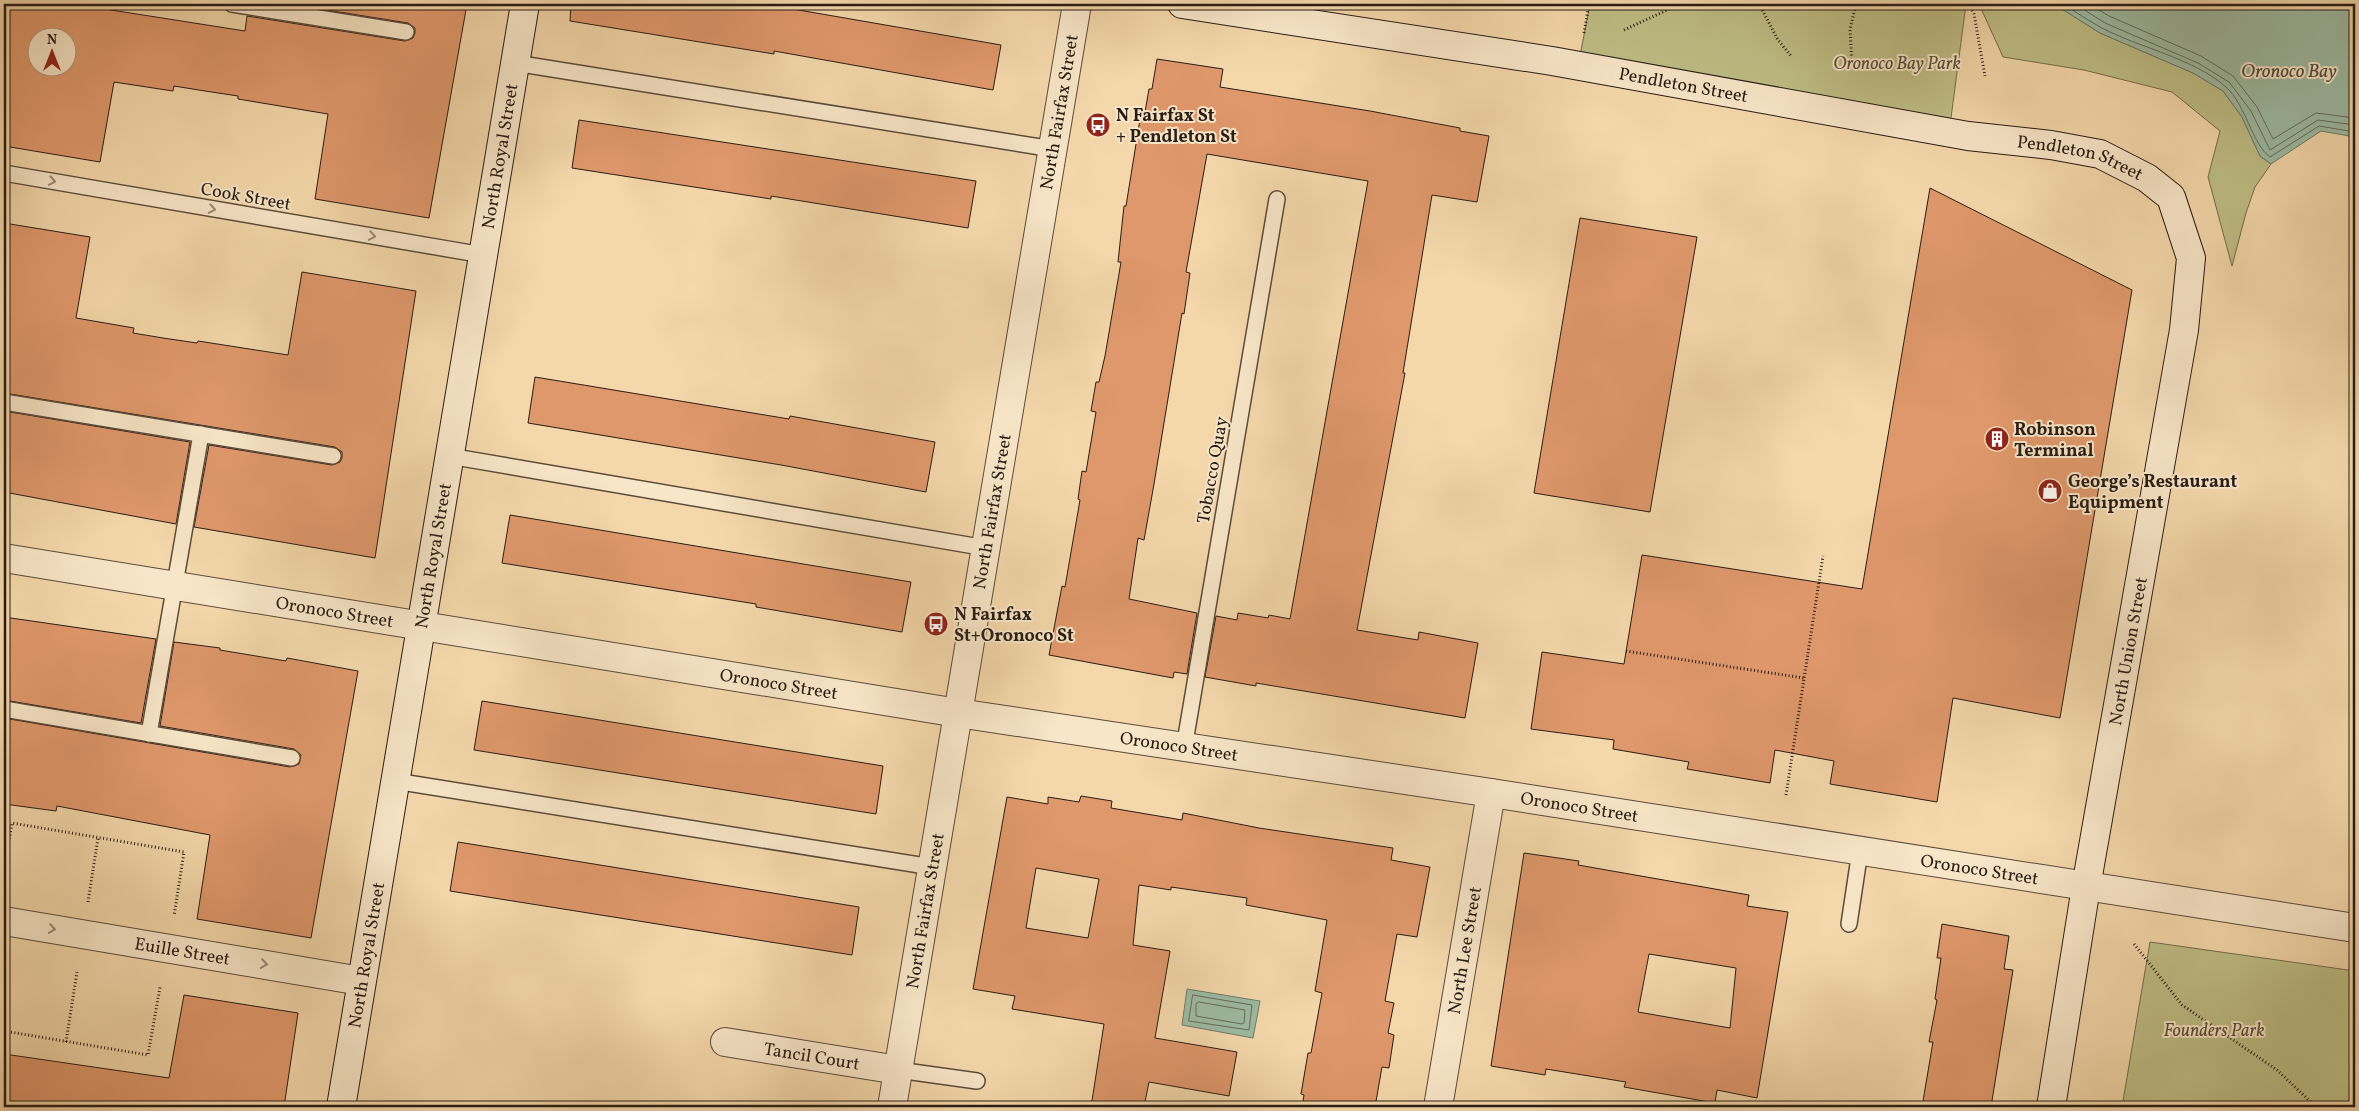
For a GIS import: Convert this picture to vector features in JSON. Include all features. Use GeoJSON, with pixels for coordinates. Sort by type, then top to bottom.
{"type":"FeatureCollection","features":[{"type":"Feature","properties":{"kind":"street","name":"North Royal Street"},"geometry":{"type":"LineString","coordinates":[[340,1107],[524,4]]}},
{"type":"Feature","properties":{"kind":"street","name":"North Fairfax Street"},"geometry":{"type":"LineString","coordinates":[[892,1107],[1077,4]]}},
{"type":"Feature","properties":{"kind":"street","name":"Pendleton Street"},"geometry":{"type":"LineString","coordinates":[[1182,4],[1552,61],[1968,136],[2050,145],[2100,154],[2147,178],[2172,197]]}},
{"type":"Feature","properties":{"kind":"street","name":"North Union Street"},"geometry":{"type":"LineString","coordinates":[[2051,1107],[2086,887],[2184,330],[2191,258],[2172,197]]}},
{"type":"Feature","properties":{"kind":"street","name":"Oronoco Street"},"geometry":{"type":"LineString","coordinates":[[4,558],[958,713],[1491,793],[2355,928]]}},
{"type":"Feature","properties":{"kind":"street","name":"North Lee Street"},"geometry":{"type":"LineString","coordinates":[[1438,1107],[1491,793]]}},
{"type":"Feature","properties":{"kind":"street","name":"Euille Street"},"geometry":{"type":"LineString","coordinates":[[4,921],[361,981]]}},
{"type":"Feature","properties":{"kind":"street","name":"Tancil Court"},"geometry":{"type":"LineString","coordinates":[[725,1042],[898,1070]]}},
{"type":"Feature","properties":{"kind":"lane"},"geometry":{"type":"LineString","coordinates":[[232,4],[270,7],[406,32]]}},
{"type":"Feature","properties":{"kind":"lane"},"geometry":{"type":"LineString","coordinates":[[515,62],[1053,149]]}},
{"type":"Feature","properties":{"kind":"lane","name":"Cook Street"},"geometry":{"type":"LineString","coordinates":[[4,173],[483,255]]}},
{"type":"Feature","properties":{"kind":"lane","name":"Tobacco Quay"},"geometry":{"type":"LineString","coordinates":[[1184,748],[1277,199]]}},
{"type":"Feature","properties":{"kind":"lane"},"geometry":{"type":"LineString","coordinates":[[4,402],[333,456]]}},
{"type":"Feature","properties":{"kind":"lane"},"geometry":{"type":"LineString","coordinates":[[149,734],[200,434]]}},
{"type":"Feature","properties":{"kind":"lane"},"geometry":{"type":"LineString","coordinates":[[449,456],[986,548]]}},
{"type":"Feature","properties":{"kind":"lane"},"geometry":{"type":"LineString","coordinates":[[4,709],[292,758]]}},
{"type":"Feature","properties":{"kind":"lane"},"geometry":{"type":"LineString","coordinates":[[395,781],[932,867]]}},
{"type":"Feature","properties":{"kind":"lane"},"geometry":{"type":"LineString","coordinates":[[1849,924],[1860,851]]}},
{"type":"Feature","properties":{"kind":"lane"},"geometry":{"type":"LineString","coordinates":[[898,1070],[977,1081]]}},
{"type":"Feature","properties":{"kind":"path"},"geometry":{"type":"LineString","coordinates":[[1586,24],[1589,4]]}},
{"type":"Feature","properties":{"kind":"path"},"geometry":{"type":"LineString","coordinates":[[1624,30],[1680,4]]}},
{"type":"Feature","properties":{"kind":"path"},"geometry":{"type":"LineString","coordinates":[[1759,4],[1778,40],[1792,58]]}},
{"type":"Feature","properties":{"kind":"path"},"geometry":{"type":"LineString","coordinates":[[1852,66],[1850,30],[1856,4]]}},
{"type":"Feature","properties":{"kind":"path"},"geometry":{"type":"LineString","coordinates":[[1969,4],[1974,14],[1985,76]]}},
{"type":"Feature","properties":{"kind":"path"},"geometry":{"type":"LineString","coordinates":[[1786,795],[1823,556]]}},
{"type":"Feature","properties":{"kind":"path"},"geometry":{"type":"LineString","coordinates":[[1626,651],[1804,678]]}},
{"type":"Feature","properties":{"kind":"path"},"geometry":{"type":"LineString","coordinates":[[4,870],[12,823],[184,852],[173,921]]}},
{"type":"Feature","properties":{"kind":"path"},"geometry":{"type":"LineString","coordinates":[[88,907],[98,838]]}},
{"type":"Feature","properties":{"kind":"path"},"geometry":{"type":"LineString","coordinates":[[2134,944],[2182,1005],[2277,1070],[2316,1107]]}},
{"type":"Feature","properties":{"kind":"path"},"geometry":{"type":"LineString","coordinates":[[66,1042],[77,972]]}},
{"type":"Feature","properties":{"kind":"path"},"geometry":{"type":"LineString","coordinates":[[4,1031],[148,1055],[160,987]]}},
{"type":"Feature","properties":{"kind":"green space","name":"Oronoco Bay Park"},"geometry":{"type":"Polygon","coordinates":[[[1590,4],[1966,4],[1949,133],[1578,66],[1590,4]]]}},
{"type":"Feature","properties":{"kind":"green space"},"geometry":{"type":"Polygon","coordinates":[[[1979,4],[2054,4],[2100,33],[2193,73],[2223,91],[2242,117],[2260,156],[2271,164],[2255,187],[2232,266],[2208,177],[2220,131],[2172,92],[2084,70],[2003,57],[1979,4]]]}},
{"type":"Feature","properties":{"kind":"green space","name":"Founders Park"},"geometry":{"type":"Polygon","coordinates":[[[2150,942],[2355,971],[2355,1107],[2122,1107],[2150,942]]]}},
{"type":"Feature","properties":{"kind":"water","name":"Oronoco Bay"},"geometry":{"type":"Polygon","coordinates":[[[2054,4],[2355,4],[2355,137],[2321,131],[2271,164],[2260,156],[2242,117],[2223,91],[2193,73],[2100,33],[2054,4]]]}},
{"type":"Feature","properties":{"kind":"water"},"geometry":{"type":"Polygon","coordinates":[[[1187,989],[1260,1001],[1253,1038],[1182,1025],[1187,989]]]}},
{"type":"Feature","properties":{"kind":"building"},"geometry":{"type":"Polygon","coordinates":[[[7,4],[73,4],[245,31],[247,16],[405,41],[413,38],[415,33],[415,28],[408,23],[289,4],[467,4],[429,218],[315,199],[328,114],[238,99],[238,96],[174,86],[173,91],[114,82],[100,162],[4,146],[4,23],[7,4]]]}},
{"type":"Feature","properties":{"kind":"building"},"geometry":{"type":"Polygon","coordinates":[[[571,4],[764,4],[1001,45],[993,90],[774,51],[774,54],[570,21],[571,4]]]}},
{"type":"Feature","properties":{"kind":"building"},"geometry":{"type":"Polygon","coordinates":[[[1157,59],[1223,69],[1220,87],[1370,111],[1460,128],[1460,131],[1489,136],[1477,202],[1432,195],[1403,373],[1405,373],[1357,630],[1418,640],[1419,632],[1478,643],[1465,718],[1256,683],[1256,686],[1205,677],[1216,616],[1237,620],[1238,613],[1268,618],[1269,615],[1290,619],[1368,181],[1207,154],[1186,272],[1190,273],[1184,314],[1182,313],[1144,540],[1138,538],[1129,599],[1197,613],[1187,674],[1174,672],[1173,678],[1049,655],[1062,586],[1065,587],[1080,500],[1078,499],[1082,471],[1086,472],[1096,412],[1091,411],[1096,382],[1099,382],[1105,356],[1121,262],[1118,262],[1124,206],[1126,206],[1141,113],[1145,112],[1149,89],[1152,89],[1157,59]]]}},
{"type":"Feature","properties":{"kind":"building"},"geometry":{"type":"Polygon","coordinates":[[[579,120],[976,181],[968,228],[771,196],[771,199],[572,168],[579,120]]]}},
{"type":"Feature","properties":{"kind":"building","name":"Robinson Terminal"},"geometry":{"type":"Polygon","coordinates":[[[1930,188],[2132,290],[2060,718],[1953,698],[1937,802],[1830,784],[1834,761],[1775,750],[1770,783],[1687,769],[1689,762],[1613,749],[1614,740],[1531,729],[1542,652],[1624,664],[1642,555],[1862,589],[1930,188]]]}},
{"type":"Feature","properties":{"kind":"building"},"geometry":{"type":"Polygon","coordinates":[[[1580,218],[1697,237],[1650,512],[1534,493],[1580,218]]]}},
{"type":"Feature","properties":{"kind":"building"},"geometry":{"type":"Polygon","coordinates":[[[4,223],[90,237],[76,318],[134,328],[133,333],[163,338],[197,343],[198,341],[288,355],[302,272],[416,291],[375,558],[194,527],[209,445],[332,465],[340,462],[342,458],[342,452],[335,447],[4,393],[4,223]]]}},
{"type":"Feature","properties":{"kind":"building"},"geometry":{"type":"Polygon","coordinates":[[[535,377],[789,419],[790,416],[935,442],[926,492],[781,465],[528,423],[535,377]]]}},
{"type":"Feature","properties":{"kind":"building"},"geometry":{"type":"Polygon","coordinates":[[[4,411],[190,442],[176,524],[4,492],[4,411]]]}},
{"type":"Feature","properties":{"kind":"building"},"geometry":{"type":"Polygon","coordinates":[[[510,515],[911,582],[902,632],[756,607],[756,604],[502,563],[510,515]]]}},
{"type":"Feature","properties":{"kind":"building"},"geometry":{"type":"Polygon","coordinates":[[[4,617],[156,639],[141,723],[4,700],[4,617]]]}},
{"type":"Feature","properties":{"kind":"building"},"geometry":{"type":"Polygon","coordinates":[[[174,642],[220,648],[220,650],[286,661],[287,658],[358,671],[311,938],[197,919],[210,835],[57,806],[56,811],[4,804],[4,718],[290,767],[299,764],[301,755],[294,749],[160,726],[174,642]]]}},
{"type":"Feature","properties":{"kind":"building"},"geometry":{"type":"Polygon","coordinates":[[[482,701],[883,766],[876,814],[474,750],[482,701]]]}},
{"type":"Feature","properties":{"kind":"building"},"geometry":{"type":"Polygon","coordinates":[[[1081,796],[1112,801],[1111,808],[1182,820],[1183,813],[1259,828],[1393,848],[1391,860],[1430,867],[1417,937],[1397,934],[1385,1001],[1394,1003],[1388,1033],[1394,1035],[1389,1068],[1382,1067],[1375,1107],[1302,1107],[1304,1095],[1301,1094],[1308,1053],[1311,1053],[1322,993],[1315,991],[1327,920],[1246,905],[1247,898],[1171,887],[1171,890],[1139,885],[1133,945],[1170,951],[1155,1038],[1237,1052],[1229,1096],[1149,1082],[1144,1107],[1091,1107],[1104,1024],[1012,1009],[1015,996],[973,989],[1007,797],[1048,804],[1048,797],[1079,802],[1081,796]],[[1036,868],[1026,928],[1088,938],[1099,879],[1036,868]]]}},
{"type":"Feature","properties":{"kind":"building"},"geometry":{"type":"Polygon","coordinates":[[[458,842],[859,907],[852,955],[450,891],[458,842]]]}},
{"type":"Feature","properties":{"kind":"building"},"geometry":{"type":"Polygon","coordinates":[[[1524,853],[1579,861],[1578,865],[1749,895],[1747,906],[1788,912],[1757,1098],[1717,1090],[1715,1103],[1624,1087],[1626,1082],[1546,1069],[1545,1075],[1491,1066],[1524,853]],[[1649,954],[1638,1012],[1730,1028],[1736,968],[1649,954]]]}},
{"type":"Feature","properties":{"kind":"building"},"geometry":{"type":"Polygon","coordinates":[[[1942,924],[2009,936],[2004,969],[2013,970],[1991,1107],[1922,1107],[1933,1042],[1929,1042],[1937,1000],[1935,999],[1941,958],[1937,958],[1942,924]]]}},
{"type":"Feature","properties":{"kind":"building"},"geometry":{"type":"Polygon","coordinates":[[[184,995],[298,1013],[284,1107],[4,1107],[4,1054],[169,1078],[184,995]]]}},
{"type":"Feature","properties":{"kind":"place","name":"N Fairfax St + Pendleton St"},"geometry":{"type":"Point","coordinates":[1098,125]}},
{"type":"Feature","properties":{"kind":"place","name":"Robinson Terminal"},"geometry":{"type":"Point","coordinates":[1997,439]}},
{"type":"Feature","properties":{"kind":"place","name":"George’s Restaurant Equipment"},"geometry":{"type":"Point","coordinates":[2050,491]}},
{"type":"Feature","properties":{"kind":"place","name":"N Fairfax St+Oronoco St"},"geometry":{"type":"Point","coordinates":[936,624]}}]}
